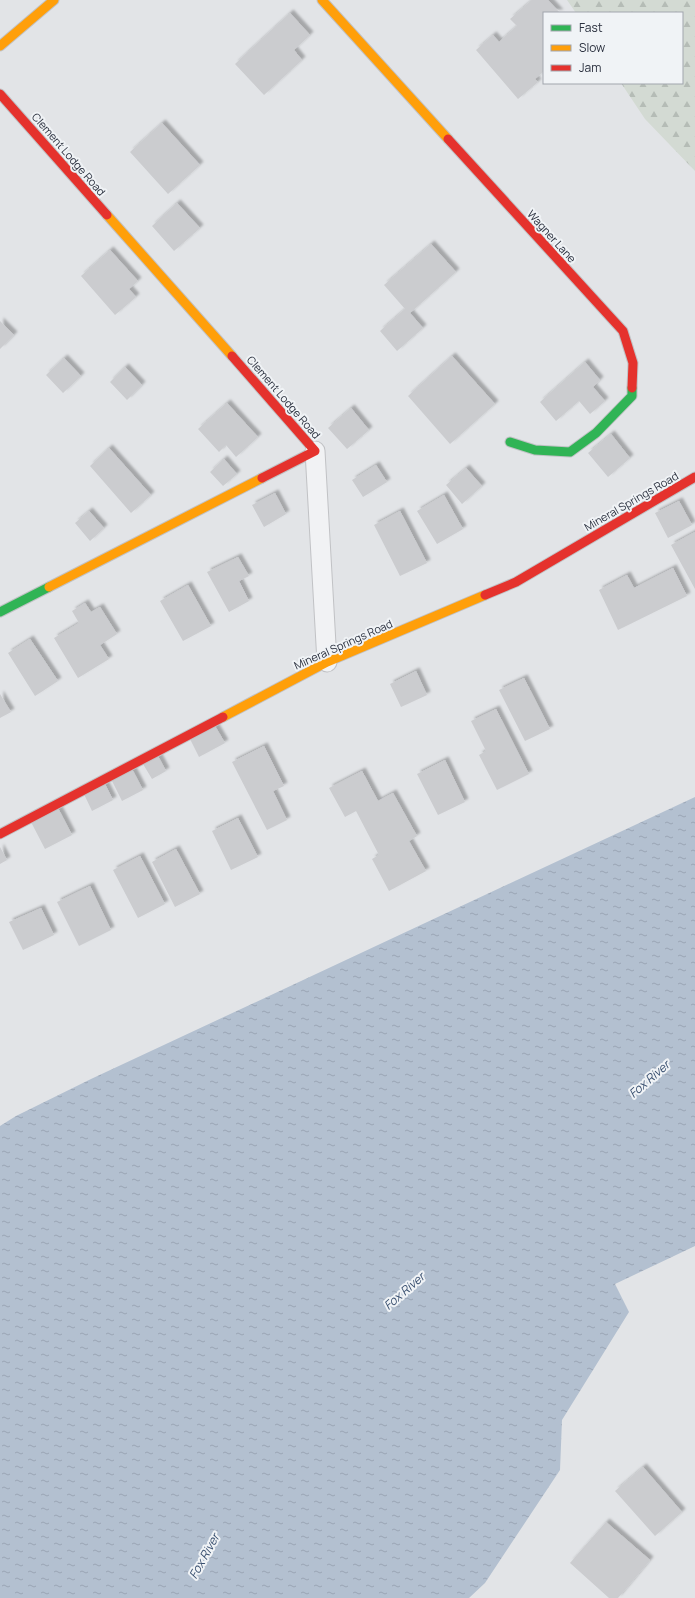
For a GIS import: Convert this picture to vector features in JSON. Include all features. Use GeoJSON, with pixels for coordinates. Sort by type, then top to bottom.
{"type":"FeatureCollection","features":[{"type":"Feature","properties":{"kind":"street"},"geometry":{"type":"LineString","coordinates":[[0,46],[54,0]]}},
{"type":"Feature","properties":{"kind":"street","name":"Wagner Lane"},"geometry":{"type":"LineString","coordinates":[[322,0],[622,332],[633,363],[632,396],[596,433],[570,452],[535,450],[510,442]]}},
{"type":"Feature","properties":{"kind":"street","name":"Clement Lodge Road"},"geometry":{"type":"LineString","coordinates":[[0,94],[315,451],[0,612]]}},
{"type":"Feature","properties":{"kind":"street"},"geometry":{"type":"LineString","coordinates":[[315,451],[327,662]]}},
{"type":"Feature","properties":{"kind":"street","name":"Mineral Springs Road"},"geometry":{"type":"LineString","coordinates":[[0,834],[327,662],[516,582],[695,477]]}},
{"type":"Feature","properties":{"kind":"green space"},"geometry":{"type":"Polygon","coordinates":[[[567,0],[695,0],[695,171],[645,119],[622,84],[683,84],[683,12],[575,12],[567,0]]]}},
{"type":"Feature","properties":{"kind":"water","name":"Fox River"},"geometry":{"type":"Polygon","coordinates":[[[695,797],[695,1246],[615,1284],[629,1312],[562,1420],[560,1470],[485,1583],[469,1598],[0,1598],[0,1126],[16,1116],[91,1079],[695,797]]]}},
{"type":"Feature","properties":{"kind":"building"},"geometry":{"type":"Polygon","coordinates":[[[532,0],[548,0],[559,12],[543,12],[543,72],[535,79],[538,82],[518,99],[476,50],[493,35],[499,42],[517,26],[510,19],[532,0]]]}},
{"type":"Feature","properties":{"kind":"building"},"geometry":{"type":"Polygon","coordinates":[[[290,13],[310,35],[294,50],[302,60],[264,95],[235,64],[290,13]]]}},
{"type":"Feature","properties":{"kind":"building"},"geometry":{"type":"Polygon","coordinates":[[[162,123],[200,165],[168,194],[130,152],[162,123]]]}},
{"type":"Feature","properties":{"kind":"building"},"geometry":{"type":"Polygon","coordinates":[[[177,203],[200,228],[174,251],[152,226],[177,203]]]}},
{"type":"Feature","properties":{"kind":"building"},"geometry":{"type":"Polygon","coordinates":[[[431,244],[456,272],[410,313],[423,328],[397,351],[380,331],[405,309],[384,285],[431,244]]]}},
{"type":"Feature","properties":{"kind":"building"},"geometry":{"type":"Polygon","coordinates":[[[110,250],[138,281],[129,289],[136,297],[115,315],[81,276],[110,250]]]}},
{"type":"Feature","properties":{"kind":"building"},"geometry":{"type":"Polygon","coordinates":[[[0,321],[14,335],[0,349],[0,321]]]}},
{"type":"Feature","properties":{"kind":"building"},"geometry":{"type":"Polygon","coordinates":[[[452,356],[495,404],[450,444],[408,396],[452,356]]]}},
{"type":"Feature","properties":{"kind":"building"},"geometry":{"type":"Polygon","coordinates":[[[64,358],[81,376],[63,393],[46,375],[64,358]]]}},
{"type":"Feature","properties":{"kind":"building"},"geometry":{"type":"Polygon","coordinates":[[[585,362],[600,380],[593,387],[605,401],[590,414],[579,401],[556,421],[540,402],[585,362]]]}},
{"type":"Feature","properties":{"kind":"building"},"geometry":{"type":"Polygon","coordinates":[[[125,367],[142,385],[127,400],[110,382],[125,367]]]}},
{"type":"Feature","properties":{"kind":"building"},"geometry":{"type":"Polygon","coordinates":[[[227,403],[258,437],[236,457],[226,445],[219,452],[198,429],[227,403]]]}},
{"type":"Feature","properties":{"kind":"building"},"geometry":{"type":"Polygon","coordinates":[[[351,408],[369,430],[347,449],[328,428],[351,408]]]}},
{"type":"Feature","properties":{"kind":"building"},"geometry":{"type":"Polygon","coordinates":[[[611,434],[630,458],[608,477],[588,453],[611,434]]]}},
{"type":"Feature","properties":{"kind":"building"},"geometry":{"type":"Polygon","coordinates":[[[109,448],[151,495],[131,513],[90,466],[109,448]]]}},
{"type":"Feature","properties":{"kind":"building"},"geometry":{"type":"Polygon","coordinates":[[[224,459],[237,474],[223,486],[210,472],[224,459]]]}},
{"type":"Feature","properties":{"kind":"building"},"geometry":{"type":"Polygon","coordinates":[[[376,465],[387,482],[363,497],[352,480],[376,465]]]}},
{"type":"Feature","properties":{"kind":"building"},"geometry":{"type":"Polygon","coordinates":[[[466,468],[482,486],[462,504],[446,485],[466,468]]]}},
{"type":"Feature","properties":{"kind":"building"},"geometry":{"type":"Polygon","coordinates":[[[275,493],[286,514],[264,527],[252,505],[275,493]]]}},
{"type":"Feature","properties":{"kind":"building"},"geometry":{"type":"Polygon","coordinates":[[[444,495],[463,529],[437,544],[417,511],[444,495]]]}},
{"type":"Feature","properties":{"kind":"building"},"geometry":{"type":"Polygon","coordinates":[[[679,501],[692,525],[668,538],[655,513],[679,501]]]}},
{"type":"Feature","properties":{"kind":"building"},"geometry":{"type":"Polygon","coordinates":[[[89,511],[104,528],[90,541],[75,523],[89,511]]]}},
{"type":"Feature","properties":{"kind":"building"},"geometry":{"type":"Polygon","coordinates":[[[400,511],[427,563],[400,576],[374,525],[400,511]]]}},
{"type":"Feature","properties":{"kind":"building"},"geometry":{"type":"Polygon","coordinates":[[[695,532],[695,589],[671,545],[695,532]]]}},
{"type":"Feature","properties":{"kind":"building"},"geometry":{"type":"Polygon","coordinates":[[[238,557],[249,576],[239,581],[249,601],[229,612],[207,572],[238,557]]]}},
{"type":"Feature","properties":{"kind":"building"},"geometry":{"type":"Polygon","coordinates":[[[673,568],[687,596],[618,630],[599,590],[627,575],[634,588],[673,568]]]}},
{"type":"Feature","properties":{"kind":"building"},"geometry":{"type":"Polygon","coordinates":[[[188,585],[211,626],[183,641],[160,601],[188,585]]]}},
{"type":"Feature","properties":{"kind":"building"},"geometry":{"type":"Polygon","coordinates":[[[85,603],[91,612],[100,607],[117,634],[100,645],[109,659],[78,678],[54,638],[79,623],[72,611],[85,603]]]}},
{"type":"Feature","properties":{"kind":"building"},"geometry":{"type":"Polygon","coordinates":[[[30,639],[58,681],[35,696],[8,653],[30,639]]]}},
{"type":"Feature","properties":{"kind":"building"},"geometry":{"type":"Polygon","coordinates":[[[416,671],[427,695],[401,707],[390,684],[416,671]]]}},
{"type":"Feature","properties":{"kind":"building"},"geometry":{"type":"Polygon","coordinates":[[[524,678],[550,729],[525,741],[499,690],[524,678]]]}},
{"type":"Feature","properties":{"kind":"building"},"geometry":{"type":"Polygon","coordinates":[[[0,694],[11,712],[0,718],[0,694]]]}},
{"type":"Feature","properties":{"kind":"building"},"geometry":{"type":"Polygon","coordinates":[[[496,709],[529,774],[497,790],[479,755],[486,751],[471,721],[496,709]]]}},
{"type":"Feature","properties":{"kind":"building"},"geometry":{"type":"Polygon","coordinates":[[[215,726],[225,743],[199,757],[190,739],[215,726]]]}},
{"type":"Feature","properties":{"kind":"building"},"geometry":{"type":"Polygon","coordinates":[[[264,746],[284,786],[273,791],[287,820],[267,830],[232,762],[264,746]]]}},
{"type":"Feature","properties":{"kind":"building"},"geometry":{"type":"Polygon","coordinates":[[[158,756],[166,771],[152,779],[143,764],[158,756]]]}},
{"type":"Feature","properties":{"kind":"building"},"geometry":{"type":"Polygon","coordinates":[[[445,760],[465,802],[438,815],[417,774],[445,760]]]}},
{"type":"Feature","properties":{"kind":"building"},"geometry":{"type":"Polygon","coordinates":[[[131,767],[143,790],[122,801],[110,777],[131,767]]]}},
{"type":"Feature","properties":{"kind":"building"},"geometry":{"type":"Polygon","coordinates":[[[362,771],[378,801],[393,793],[417,836],[409,841],[426,871],[389,891],[372,859],[379,855],[356,811],[345,817],[329,788],[362,771]]]}},
{"type":"Feature","properties":{"kind":"building"},"geometry":{"type":"Polygon","coordinates":[[[104,782],[113,800],[92,811],[83,792],[104,782]]]}},
{"type":"Feature","properties":{"kind":"building"},"geometry":{"type":"Polygon","coordinates":[[[58,808],[72,835],[45,849],[31,822],[58,808]]]}},
{"type":"Feature","properties":{"kind":"building"},"geometry":{"type":"Polygon","coordinates":[[[238,818],[258,857],[231,870],[212,831],[238,818]]]}},
{"type":"Feature","properties":{"kind":"building"},"geometry":{"type":"Polygon","coordinates":[[[0,847],[7,860],[0,864],[0,847]]]}},
{"type":"Feature","properties":{"kind":"building"},"geometry":{"type":"Polygon","coordinates":[[[176,849],[200,894],[175,907],[152,862],[176,849]]]}},
{"type":"Feature","properties":{"kind":"building"},"geometry":{"type":"Polygon","coordinates":[[[140,856],[165,904],[138,918],[113,870],[140,856]]]}},
{"type":"Feature","properties":{"kind":"building"},"geometry":{"type":"Polygon","coordinates":[[[90,886],[111,930],[79,946],[57,902],[90,886]]]}},
{"type":"Feature","properties":{"kind":"building"},"geometry":{"type":"Polygon","coordinates":[[[41,908],[54,935],[23,950],[9,922],[41,908]]]}},
{"type":"Feature","properties":{"kind":"building"},"geometry":{"type":"Polygon","coordinates":[[[643,1467],[682,1512],[655,1536],[615,1491],[643,1467]]]}},
{"type":"Feature","properties":{"kind":"building"},"geometry":{"type":"Polygon","coordinates":[[[606,1522],[650,1560],[618,1598],[609,1598],[570,1563],[606,1522]]]}},
{"type":"Feature","properties":{"kind":"traffic: fast"},"geometry":{"type":"LineString","coordinates":[[510,442],[535,450],[570,452],[596,433],[632,396],[632,388]]}},
{"type":"Feature","properties":{"kind":"traffic: fast"},"geometry":{"type":"LineString","coordinates":[[0,612],[49,587]]}},
{"type":"Feature","properties":{"kind":"traffic: slow"},"geometry":{"type":"LineString","coordinates":[[0,46],[54,0]]}},
{"type":"Feature","properties":{"kind":"traffic: slow"},"geometry":{"type":"LineString","coordinates":[[322,0],[448,139]]}},
{"type":"Feature","properties":{"kind":"traffic: slow"},"geometry":{"type":"LineString","coordinates":[[107,215],[232,356]]}},
{"type":"Feature","properties":{"kind":"traffic: slow"},"geometry":{"type":"LineString","coordinates":[[49,587],[262,478]]}},
{"type":"Feature","properties":{"kind":"traffic: slow"},"geometry":{"type":"LineString","coordinates":[[223,717],[327,662],[485,595]]}},
{"type":"Feature","properties":{"kind":"traffic: jam"},"geometry":{"type":"LineString","coordinates":[[0,94],[107,215]]}},
{"type":"Feature","properties":{"kind":"traffic: jam"},"geometry":{"type":"LineString","coordinates":[[448,139],[623,331],[633,363],[632,388]]}},
{"type":"Feature","properties":{"kind":"traffic: jam"},"geometry":{"type":"LineString","coordinates":[[232,356],[315,451],[262,478]]}},
{"type":"Feature","properties":{"kind":"traffic: jam"},"geometry":{"type":"LineString","coordinates":[[485,595],[516,582],[695,477]]}},
{"type":"Feature","properties":{"kind":"traffic: jam"},"geometry":{"type":"LineString","coordinates":[[0,834],[223,717]]}}]}
